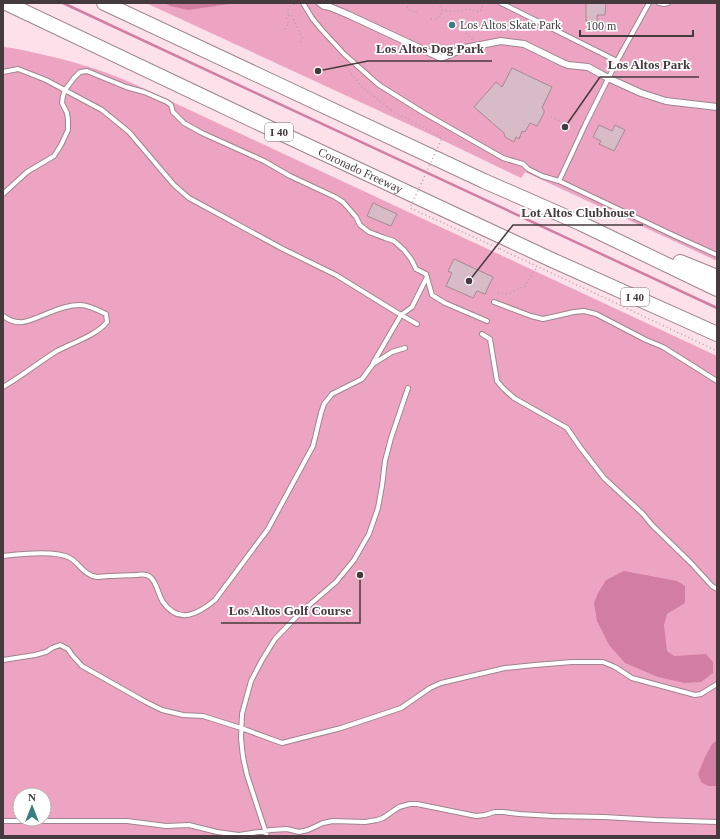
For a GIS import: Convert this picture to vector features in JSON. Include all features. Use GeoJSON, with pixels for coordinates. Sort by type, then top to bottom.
{"type":"FeatureCollection","features":[{"type":"Feature","properties":{"kind":"highway","name":"Coronado Freeway"},"geometry":{"type":"LineString","coordinates":[[6,3],[277,132],[552,260],[717,334]]}},
{"type":"Feature","properties":{"kind":"highway"},"geometry":{"type":"LineString","coordinates":[[104,3],[717,289]]}},
{"type":"Feature","properties":{"kind":"highway"},"geometry":{"type":"LineString","coordinates":[[580,224],[717,277]]}},
{"type":"Feature","properties":{"kind":"highway"},"geometry":{"type":"LineString","coordinates":[[552,260],[717,343]]}},
{"type":"Feature","properties":{"kind":"street"},"geometry":{"type":"LineString","coordinates":[[320,3],[441,58],[465,48],[501,41],[524,44],[568,65],[588,67],[641,93],[666,101],[717,107]]}},
{"type":"Feature","properties":{"kind":"lane"},"geometry":{"type":"LineString","coordinates":[[303,3],[312,18],[344,54],[379,85],[430,117],[502,158],[523,164],[528,169],[542,176],[559,181],[717,255]]}},
{"type":"Feature","properties":{"kind":"lane"},"geometry":{"type":"LineString","coordinates":[[501,3],[617,61]]}},
{"type":"Feature","properties":{"kind":"lane"},"geometry":{"type":"LineString","coordinates":[[559,181],[608,78],[649,3]]}},
{"type":"Feature","properties":{"kind":"lane"},"geometry":{"type":"LineString","coordinates":[[659,3],[668,3]]}},
{"type":"Feature","properties":{"kind":"lane"},"geometry":{"type":"LineString","coordinates":[[3,72],[18,69],[46,80],[102,110],[129,132],[174,185],[189,198],[283,249],[336,275],[401,316],[417,324]]}},
{"type":"Feature","properties":{"kind":"lane"},"geometry":{"type":"LineString","coordinates":[[3,194],[27,172],[54,156],[68,130],[67,113],[62,103],[65,90],[80,72],[87,71],[167,102],[171,105],[173,112],[184,123],[196,130],[264,161],[290,176],[322,190],[343,202],[356,217],[360,225],[369,232],[394,241],[404,250],[416,269],[426,274],[432,295],[445,303],[487,321]]}},
{"type":"Feature","properties":{"kind":"lane"},"geometry":{"type":"LineString","coordinates":[[3,556],[63,555],[75,561],[85,572],[96,577],[146,575],[151,578],[163,602],[171,611],[182,616],[193,614],[204,609],[215,600],[268,529],[313,446],[324,404],[332,394],[362,379],[373,364],[401,316],[412,307],[427,277]]}},
{"type":"Feature","properties":{"kind":"lane"},"geometry":{"type":"LineString","coordinates":[[494,302],[543,319],[574,312],[596,314],[646,340],[663,347],[717,381]]}},
{"type":"Feature","properties":{"kind":"lane"},"geometry":{"type":"LineString","coordinates":[[3,316],[16,322],[31,321],[47,314],[79,305],[86,306],[106,314],[107,322],[96,332],[57,351],[3,387]]}},
{"type":"Feature","properties":{"kind":"lane"},"geometry":{"type":"LineString","coordinates":[[482,334],[490,339],[497,381],[503,388],[514,398],[567,428],[604,478],[643,514],[712,586],[717,589]]}},
{"type":"Feature","properties":{"kind":"lane"},"geometry":{"type":"LineString","coordinates":[[373,364],[392,352],[405,348]]}},
{"type":"Feature","properties":{"kind":"lane"},"geometry":{"type":"LineString","coordinates":[[267,836],[247,775],[241,738],[242,714],[251,681],[275,639],[300,613],[336,582],[354,560],[369,534],[378,508],[385,460],[408,388]]}},
{"type":"Feature","properties":{"kind":"lane"},"geometry":{"type":"LineString","coordinates":[[3,660],[35,655],[46,652],[60,645],[68,649],[82,666],[162,710],[183,715],[203,716],[282,742],[341,728],[400,708],[430,688],[441,683],[505,668],[572,662],[603,662],[615,667],[632,678],[695,695],[701,694],[717,684]]}},
{"type":"Feature","properties":{"kind":"lane"},"geometry":{"type":"LineString","coordinates":[[3,820],[127,821],[166,826],[188,825],[217,832],[239,835],[265,830],[287,829],[299,832],[333,820],[365,822],[377,820],[383,818],[399,807],[417,804],[476,816],[485,816],[495,812],[503,812],[553,816],[717,822]]}},
{"type":"Feature","properties":{"kind":"path"},"geometry":{"type":"LineString","coordinates":[[405,3],[410,11],[416,12],[417,16]]}},
{"type":"Feature","properties":{"kind":"path"},"geometry":{"type":"LineString","coordinates":[[431,19],[437,19],[442,13],[439,5],[440,3]]}},
{"type":"Feature","properties":{"kind":"path"},"geometry":{"type":"LineString","coordinates":[[442,10],[459,12],[467,9],[479,12],[482,9],[483,3]]}},
{"type":"Feature","properties":{"kind":"path"},"geometry":{"type":"LineString","coordinates":[[285,29],[289,24],[286,18],[288,15],[289,6],[295,4]]}},
{"type":"Feature","properties":{"kind":"path"},"geometry":{"type":"LineString","coordinates":[[288,15],[292,16],[302,38],[301,42]]}},
{"type":"Feature","properties":{"kind":"path"},"geometry":{"type":"LineString","coordinates":[[466,33],[476,41]]}},
{"type":"Feature","properties":{"kind":"path"},"geometry":{"type":"LineString","coordinates":[[344,54],[339,58],[361,86],[391,110],[442,138],[410,208],[538,266],[717,351]]}},
{"type":"Feature","properties":{"kind":"path"},"geometry":{"type":"LineString","coordinates":[[552,117],[560,121]]}},
{"type":"Feature","properties":{"kind":"path"},"geometry":{"type":"LineString","coordinates":[[498,293],[508,294],[525,286],[538,266]]}},
{"type":"Feature","properties":{"kind":"shaded area"},"geometry":{"type":"Polygon","coordinates":[[[146,3],[717,3],[717,261],[525,172],[521,178],[146,3]]]}},
{"type":"Feature","properties":{"kind":"shaded area"},"geometry":{"type":"Polygon","coordinates":[[[165,3],[236,3],[188,10],[170,6],[165,3]]]}},
{"type":"Feature","properties":{"kind":"shaded area"},"geometry":{"type":"Polygon","coordinates":[[[3,47],[88,66],[134,84],[717,356],[717,836],[3,836],[3,47]]]}},
{"type":"Feature","properties":{"kind":"shaded area"},"geometry":{"type":"Polygon","coordinates":[[[624,571],[677,581],[685,586],[685,603],[667,614],[664,625],[667,651],[674,656],[706,654],[713,662],[713,673],[701,682],[685,683],[658,677],[625,663],[609,645],[597,621],[594,603],[606,580],[624,571]]]}},
{"type":"Feature","properties":{"kind":"shaded area"},"geometry":{"type":"Polygon","coordinates":[[[717,740],[717,786],[708,786],[701,782],[698,774],[712,744],[717,740]]]}},
{"type":"Feature","properties":{"kind":"building"},"geometry":{"type":"Polygon","coordinates":[[[586,3],[606,3],[605,15],[597,15],[597,22],[586,21],[586,3]]]}},
{"type":"Feature","properties":{"kind":"building"},"geometry":{"type":"Polygon","coordinates":[[[512,68],[552,87],[542,108],[544,113],[537,126],[530,123],[525,132],[522,131],[519,139],[516,137],[514,142],[505,137],[504,133],[474,107],[496,82],[502,87],[512,68]]]}},
{"type":"Feature","properties":{"kind":"building"},"geometry":{"type":"Polygon","coordinates":[[[599,125],[612,131],[615,125],[625,130],[614,151],[599,144],[601,141],[593,137],[599,125]]]}},
{"type":"Feature","properties":{"kind":"building"},"geometry":{"type":"Polygon","coordinates":[[[373,203],[397,214],[391,226],[367,216],[373,203]]]}},
{"type":"Feature","properties":{"kind":"building"},"geometry":{"type":"Polygon","coordinates":[[[454,259],[493,277],[485,294],[477,291],[473,298],[446,286],[452,273],[448,271],[454,259]]]}},
{"type":"Feature","properties":{"kind":"waterway"},"geometry":{"type":"LineString","coordinates":[[63,3],[717,308]]}},
{"type":"Feature","properties":{"kind":"place","name":"Los Altos Skate Park"},"geometry":{"type":"Point","coordinates":[452,25]}},
{"type":"Feature","properties":{"kind":"place","name":"Los Altos Dog Park"},"geometry":{"type":"Point","coordinates":[318,71]}},
{"type":"Feature","properties":{"kind":"place","name":"Los Altos Park"},"geometry":{"type":"Point","coordinates":[565,127]}},
{"type":"Feature","properties":{"kind":"place","name":"Lot Altos Clubhouse"},"geometry":{"type":"Point","coordinates":[469,281]}},
{"type":"Feature","properties":{"kind":"place","name":"Los Altos Golf Course"},"geometry":{"type":"Point","coordinates":[360,575]}}]}
